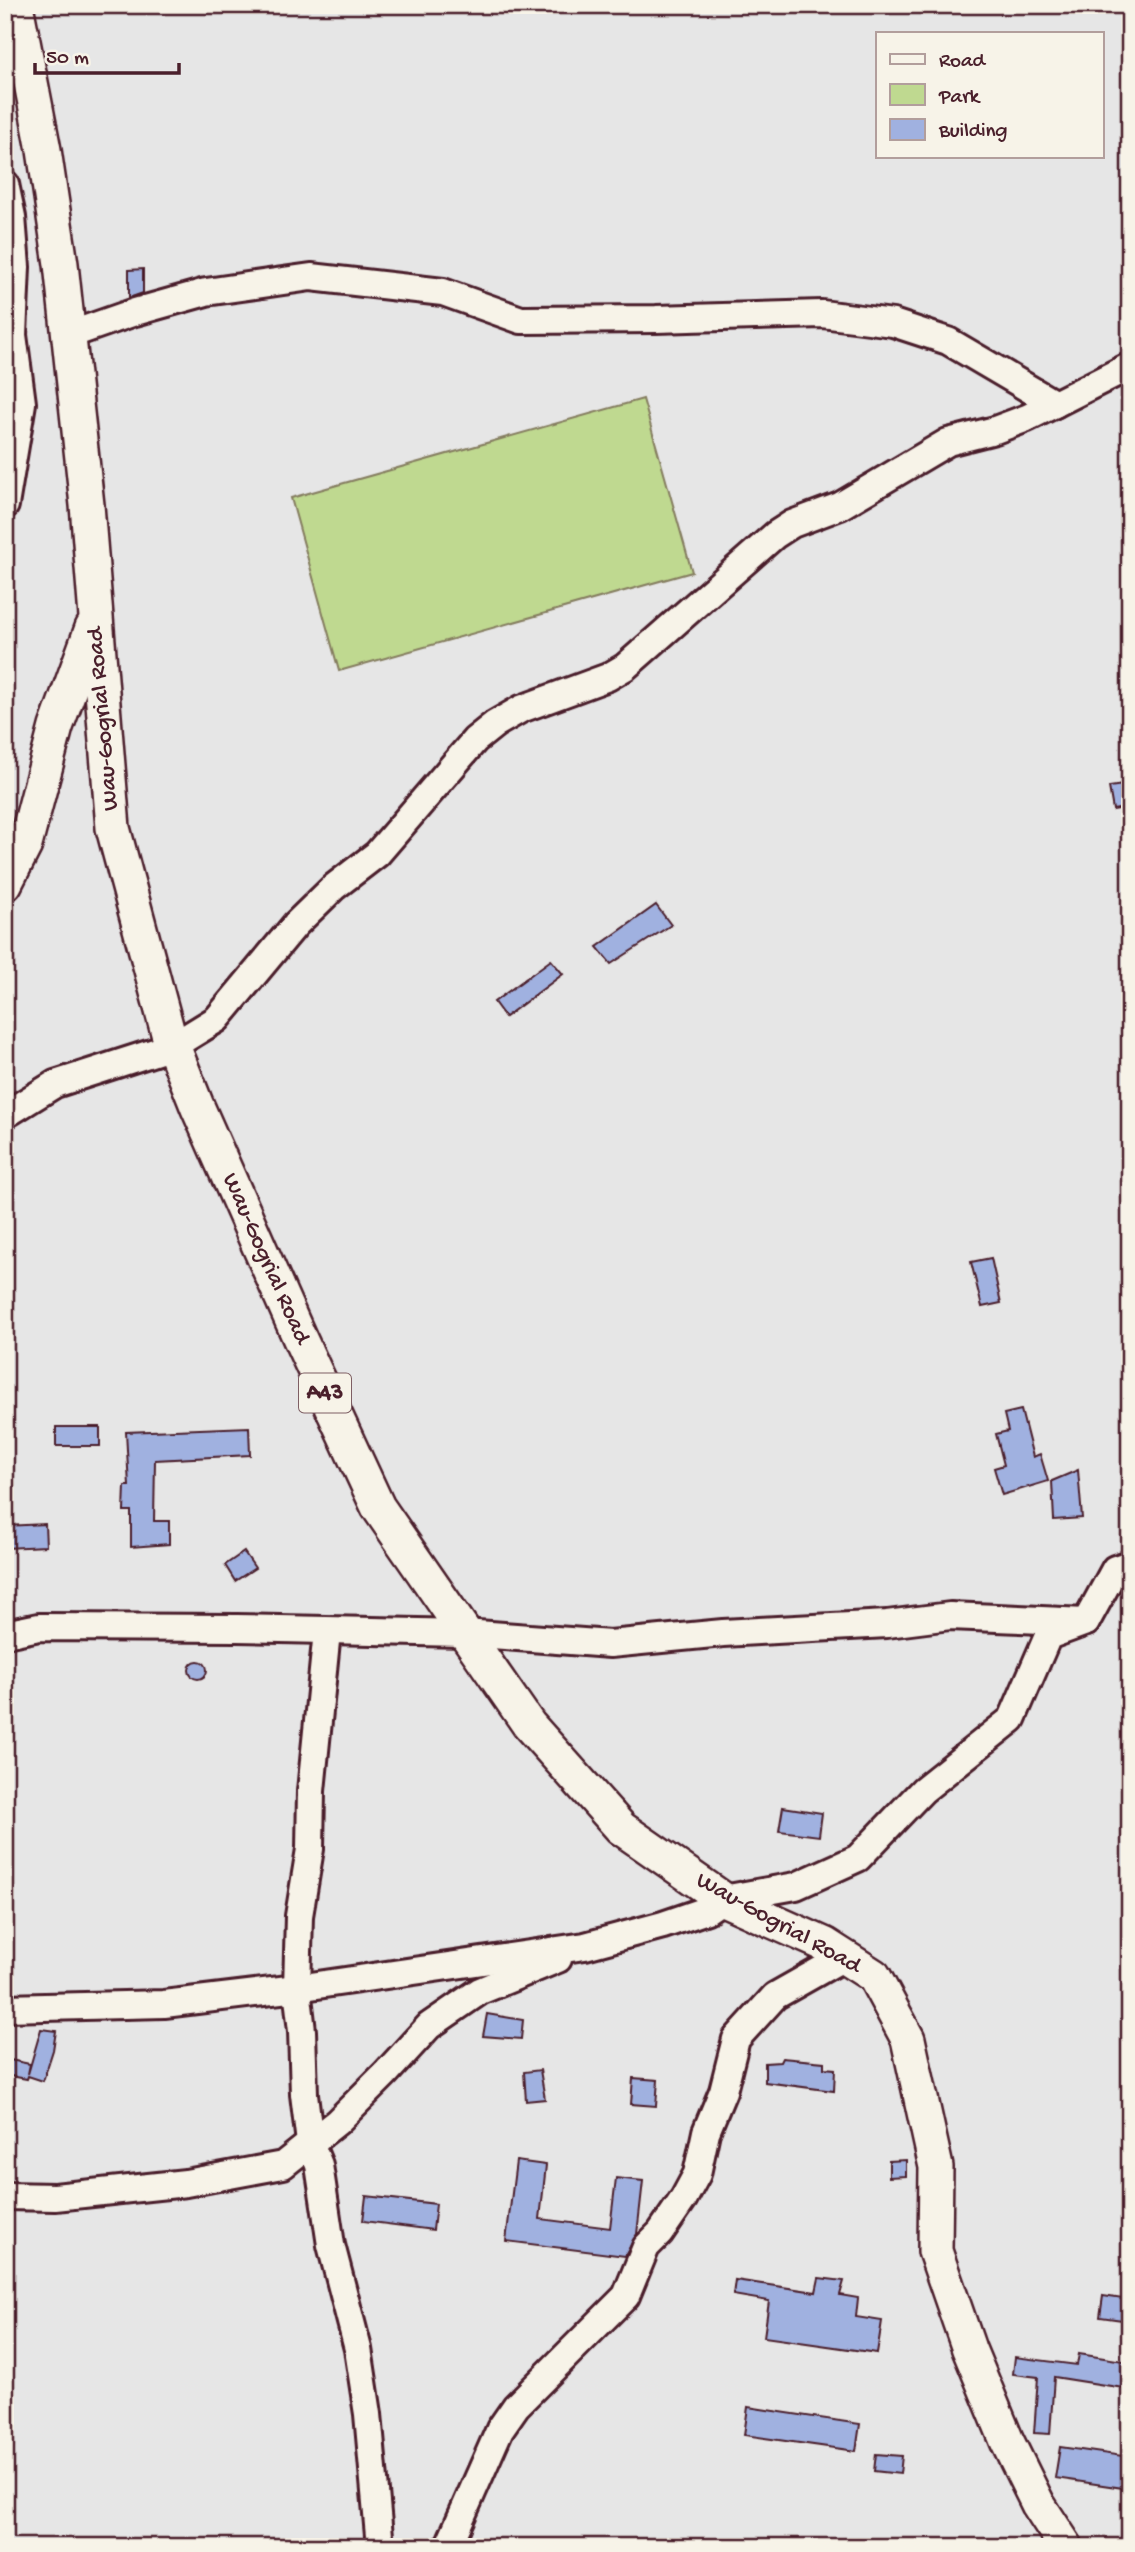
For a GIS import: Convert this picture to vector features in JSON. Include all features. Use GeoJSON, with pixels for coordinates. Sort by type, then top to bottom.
{"type":"FeatureCollection","features":[{"type":"Feature","properties":{"kind":"main road","name":"Wau-Gogrial Road"},"geometry":{"type":"LineString","coordinates":[[16,5],[44,150],[69,335],[87,505],[113,828],[173,1046],[201,1115],[378,1507],[529,1725],[621,1828],[723,1899],[824,1944],[874,1976],[908,2039],[936,2167],[935,2251],[969,2349],[1007,2441],[1038,2504],[1066,2547]]}},
{"type":"Feature","properties":{"kind":"main road"},"geometry":{"type":"LineString","coordinates":[[5,884],[25,845],[55,727],[96,620]]}},
{"type":"Feature","properties":{"kind":"street"},"geometry":{"type":"LineString","coordinates":[[5,184],[12,217],[16,267],[13,335],[22,403],[5,505]]}},
{"type":"Feature","properties":{"kind":"street"},"geometry":{"type":"LineString","coordinates":[[69,335],[135,312],[206,292],[311,277],[443,292],[521,320],[822,314],[892,323],[948,341],[1055,404]]}},
{"type":"Feature","properties":{"kind":"street"},"geometry":{"type":"LineString","coordinates":[[5,1115],[55,1084],[173,1046],[217,1020],[296,924],[334,887],[377,854],[475,740],[521,709],[608,677],[625,667],[775,535],[792,524],[840,506],[948,442],[995,430],[1055,404],[1130,366]]}},
{"type":"Feature","properties":{"kind":"street"},"geometry":{"type":"LineString","coordinates":[[5,2008],[164,2004],[297,1989],[585,1946],[663,1925],[707,1910],[723,1899],[796,1886],[858,1858],[923,1790],[1012,1719],[1048,1636],[1086,1622],[1115,1569],[1130,1564]]}},
{"type":"Feature","properties":{"kind":"street"},"geometry":{"type":"LineString","coordinates":[[5,1634],[39,1628],[464,1633],[610,1644],[723,1633],[887,1624],[950,1616],[1086,1622]]}},
{"type":"Feature","properties":{"kind":"street"},"geometry":{"type":"LineString","coordinates":[[327,1631],[312,1791],[310,1849],[299,1916],[297,1989],[310,2143],[319,2165],[331,2245],[358,2349],[368,2414],[380,2547]]}},
{"type":"Feature","properties":{"kind":"street"},"geometry":{"type":"LineString","coordinates":[[5,2196],[55,2197],[186,2183],[283,2165],[337,2122],[429,2026],[480,1991],[585,1946]]}},
{"type":"Feature","properties":{"kind":"street"},"geometry":{"type":"LineString","coordinates":[[448,2547],[500,2430],[516,2406],[626,2296],[646,2247],[660,2233],[684,2198],[696,2174],[706,2132],[723,2091],[736,2039],[775,1996],[844,1957]]}},
{"type":"Feature","properties":{"kind":"green space"},"geometry":{"type":"Polygon","coordinates":[[[643,399],[692,572],[339,671],[291,498],[643,399]]]}},
{"type":"Feature","properties":{"kind":"building"},"geometry":{"type":"Polygon","coordinates":[[[143,269],[143,293],[129,298],[129,270],[143,269]]]}},
{"type":"Feature","properties":{"kind":"building"},"geometry":{"type":"Polygon","coordinates":[[[1130,784],[1130,807],[1113,810],[1109,787],[1130,784]]]}},
{"type":"Feature","properties":{"kind":"building"},"geometry":{"type":"Polygon","coordinates":[[[656,905],[671,925],[611,964],[597,947],[656,905]]]}},
{"type":"Feature","properties":{"kind":"building"},"geometry":{"type":"Polygon","coordinates":[[[551,960],[563,974],[505,1017],[494,1002],[551,960]]]}},
{"type":"Feature","properties":{"kind":"building"},"geometry":{"type":"Polygon","coordinates":[[[991,1258],[1001,1303],[982,1307],[971,1262],[991,1258]]]}},
{"type":"Feature","properties":{"kind":"building"},"geometry":{"type":"Polygon","coordinates":[[[1021,1410],[1033,1457],[1040,1454],[1048,1481],[1002,1495],[994,1468],[1004,1465],[996,1434],[1008,1431],[1004,1414],[1021,1410]]]}},
{"type":"Feature","properties":{"kind":"building"},"geometry":{"type":"Polygon","coordinates":[[[56,1427],[100,1427],[100,1446],[56,1446],[56,1427]]]}},
{"type":"Feature","properties":{"kind":"building"},"geometry":{"type":"Polygon","coordinates":[[[249,1427],[250,1455],[155,1460],[154,1521],[169,1521],[169,1544],[131,1547],[131,1511],[124,1511],[125,1486],[129,1486],[126,1432],[249,1427]]]}},
{"type":"Feature","properties":{"kind":"building"},"geometry":{"type":"Polygon","coordinates":[[[1078,1470],[1082,1518],[1054,1520],[1052,1481],[1078,1470]]]}},
{"type":"Feature","properties":{"kind":"building"},"geometry":{"type":"Polygon","coordinates":[[[45,1524],[46,1546],[5,1548],[5,1526],[45,1524]]]}},
{"type":"Feature","properties":{"kind":"building"},"geometry":{"type":"Polygon","coordinates":[[[244,1552],[255,1568],[235,1581],[225,1565],[244,1552]]]}},
{"type":"Feature","properties":{"kind":"building"},"geometry":{"type":"Polygon","coordinates":[[[198,1661],[204,1664],[207,1670],[204,1676],[198,1679],[192,1676],[189,1670],[192,1664],[198,1661]]]}},
{"type":"Feature","properties":{"kind":"building"},"geometry":{"type":"Polygon","coordinates":[[[783,1807],[822,1813],[819,1836],[779,1831],[783,1807]]]}},
{"type":"Feature","properties":{"kind":"building"},"geometry":{"type":"Polygon","coordinates":[[[487,2014],[523,2020],[521,2039],[483,2036],[487,2014]]]}},
{"type":"Feature","properties":{"kind":"building"},"geometry":{"type":"Polygon","coordinates":[[[41,2029],[56,2031],[43,2081],[28,2076],[27,2079],[5,2075],[5,2059],[30,2064],[28,2074],[41,2029]]]}},
{"type":"Feature","properties":{"kind":"building"},"geometry":{"type":"Polygon","coordinates":[[[782,2058],[824,2062],[824,2068],[835,2069],[834,2091],[765,2082],[765,2063],[780,2062],[782,2058]]]}},
{"type":"Feature","properties":{"kind":"building"},"geometry":{"type":"Polygon","coordinates":[[[540,2070],[545,2099],[526,2101],[524,2072],[540,2070]]]}},
{"type":"Feature","properties":{"kind":"building"},"geometry":{"type":"Polygon","coordinates":[[[633,2078],[658,2080],[656,2106],[631,2104],[633,2078]]]}},
{"type":"Feature","properties":{"kind":"building"},"geometry":{"type":"Polygon","coordinates":[[[906,2160],[906,2176],[889,2177],[889,2161],[906,2160]]]}},
{"type":"Feature","properties":{"kind":"building"},"geometry":{"type":"Polygon","coordinates":[[[516,2161],[546,2165],[540,2219],[610,2228],[616,2178],[643,2181],[637,2234],[625,2256],[506,2241],[516,2161]]]}},
{"type":"Feature","properties":{"kind":"building"},"geometry":{"type":"Polygon","coordinates":[[[366,2196],[436,2204],[433,2230],[363,2221],[366,2196]]]}},
{"type":"Feature","properties":{"kind":"building"},"geometry":{"type":"Polygon","coordinates":[[[819,2278],[844,2281],[840,2295],[858,2298],[856,2317],[882,2321],[877,2353],[764,2337],[769,2301],[733,2295],[735,2280],[816,2292],[819,2278]]]}},
{"type":"Feature","properties":{"kind":"building"},"geometry":{"type":"Polygon","coordinates":[[[1103,2296],[1130,2300],[1130,2321],[1100,2317],[1103,2296]]]}},
{"type":"Feature","properties":{"kind":"building"},"geometry":{"type":"Polygon","coordinates":[[[1079,2354],[1130,2362],[1130,2389],[1054,2377],[1050,2434],[1034,2433],[1038,2377],[1013,2374],[1015,2357],[1077,2365],[1079,2354]]]}},
{"type":"Feature","properties":{"kind":"building"},"geometry":{"type":"Polygon","coordinates":[[[748,2407],[860,2424],[856,2451],[744,2435],[748,2407]]]}},
{"type":"Feature","properties":{"kind":"building"},"geometry":{"type":"Polygon","coordinates":[[[1060,2447],[1130,2457],[1130,2489],[1055,2478],[1060,2447]]]}},
{"type":"Feature","properties":{"kind":"building"},"geometry":{"type":"Polygon","coordinates":[[[876,2454],[902,2456],[900,2474],[874,2471],[876,2454]]]}}]}
